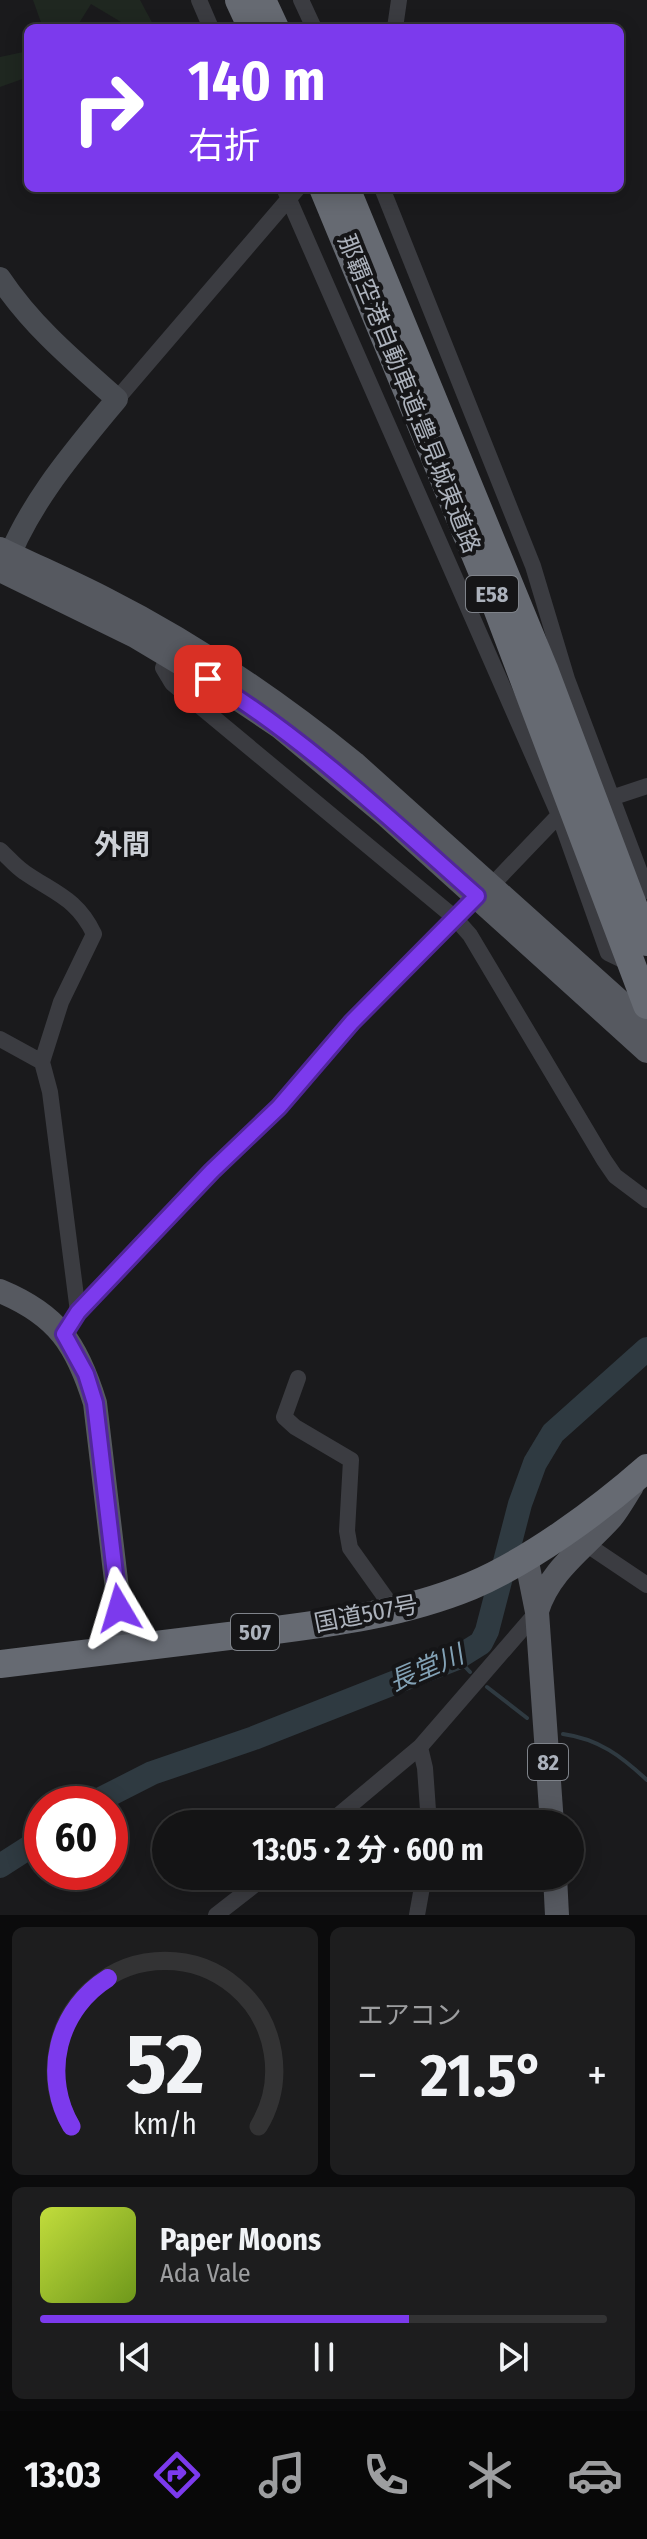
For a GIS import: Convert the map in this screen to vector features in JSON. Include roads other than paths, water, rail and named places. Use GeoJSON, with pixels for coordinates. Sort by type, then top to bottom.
{"type":"FeatureCollection","features":[{"type":"Feature","properties":{"kind":"highway"},"geometry":{"type":"LineString","coordinates":[[239,0],[250,24]]}},
{"type":"Feature","properties":{"kind":"highway"},"geometry":{"type":"LineString","coordinates":[[262,0],[273,24]]}},
{"type":"Feature","properties":{"kind":"highway","name":"那覇空港自動車道;豊見城東道路"},"geometry":{"type":"LineString","coordinates":[[325,192],[500,614],[647,1005]]}},
{"type":"Feature","properties":{"kind":"highway","name":"那覇空港自動車道;豊見城東道路"},"geometry":{"type":"LineString","coordinates":[[348,192],[544,669],[647,942]]}},
{"type":"Feature","properties":{"kind":"highway","name":"国道507号"},"geometry":{"type":"LineString","coordinates":[[0,1664],[355,1620],[395,1611],[475,1584],[524,1558],[642,1473]]}},
{"type":"Feature","properties":{"kind":"main road"},"geometry":{"type":"LineString","coordinates":[[3,565],[96,615],[171,646],[280,727],[647,1026]]}},
{"type":"Feature","properties":{"kind":"main road"},"geometry":{"type":"LineString","coordinates":[[484,891],[647,1051]]}},
{"type":"Feature","properties":{"kind":"main road"},"geometry":{"type":"LineString","coordinates":[[0,1291],[49,1317],[64,1334],[86,1374],[95,1403],[124,1648]]}},
{"type":"Feature","properties":{"kind":"main road"},"geometry":{"type":"LineString","coordinates":[[537,1612],[547,1584],[614,1514],[642,1473]]}},
{"type":"Feature","properties":{"kind":"main road","name":"82"},"geometry":{"type":"LineString","coordinates":[[524,1558],[537,1612],[551,1810]]}},
{"type":"Feature","properties":{"kind":"main road"},"geometry":{"type":"LineString","coordinates":[[556,1890],[557,1915]]}},
{"type":"Feature","properties":{"kind":"street"},"geometry":{"type":"LineString","coordinates":[[199,0],[209,24]]}},
{"type":"Feature","properties":{"kind":"street"},"geometry":{"type":"LineString","coordinates":[[301,0],[312,24]]}},
{"type":"Feature","properties":{"kind":"street"},"geometry":{"type":"LineString","coordinates":[[396,24],[399,0]]}},
{"type":"Feature","properties":{"kind":"street"},"geometry":{"type":"LineString","coordinates":[[3,565],[58,471],[290,192],[417,497],[559,815],[608,953],[647,972]]}},
{"type":"Feature","properties":{"kind":"street"},"geometry":{"type":"LineString","coordinates":[[384,192],[533,566],[567,679],[647,891]]}},
{"type":"Feature","properties":{"kind":"street"},"geometry":{"type":"LineString","coordinates":[[0,278],[20,308],[60,349],[117,399]]}},
{"type":"Feature","properties":{"kind":"street"},"geometry":{"type":"LineString","coordinates":[[171,646],[163,668],[172,683],[455,918],[470,935],[604,1160],[615,1176],[647,1200]]}},
{"type":"Feature","properties":{"kind":"street"},"geometry":{"type":"LineString","coordinates":[[64,1334],[78,1312],[212,1171],[279,1107],[352,1022],[559,815],[647,786]]}},
{"type":"Feature","properties":{"kind":"street"},"geometry":{"type":"LineString","coordinates":[[0,850],[24,871],[62,893],[85,916],[94,934],[61,1002],[42,1062],[50,1092],[78,1312]]}},
{"type":"Feature","properties":{"kind":"street"},"geometry":{"type":"LineString","coordinates":[[0,1039],[42,1062]]}},
{"type":"Feature","properties":{"kind":"street"},"geometry":{"type":"LineString","coordinates":[[298,1378],[284,1417],[295,1427],[351,1460],[347,1531],[350,1548],[395,1611]]}},
{"type":"Feature","properties":{"kind":"street"},"geometry":{"type":"LineString","coordinates":[[586,1544],[647,1585]]}},
{"type":"Feature","properties":{"kind":"street"},"geometry":{"type":"LineString","coordinates":[[345,1810],[420,1747],[537,1612]]}},
{"type":"Feature","properties":{"kind":"street"},"geometry":{"type":"LineString","coordinates":[[420,1747],[428,1810]]}},
{"type":"Feature","properties":{"kind":"street"},"geometry":{"type":"LineString","coordinates":[[216,1915],[248,1890]]}},
{"type":"Feature","properties":{"kind":"street"},"geometry":{"type":"LineString","coordinates":[[417,1915],[421,1890]]}},
{"type":"Feature","properties":{"kind":"waterway","name":"長堂川"},"geometry":{"type":"LineString","coordinates":[[126,1786],[152,1773],[254,1738],[457,1658],[481,1643],[487,1631],[520,1504],[535,1463],[553,1433],[647,1349]]}},
{"type":"Feature","properties":{"kind":"waterway"},"geometry":{"type":"LineString","coordinates":[[457,1658],[470,1672]]}},
{"type":"Feature","properties":{"kind":"waterway"},"geometry":{"type":"LineString","coordinates":[[487,1687],[527,1718]]}},
{"type":"Feature","properties":{"kind":"waterway"},"geometry":{"type":"LineString","coordinates":[[563,1734],[588,1740],[609,1750],[647,1780]]}},
{"type":"Feature","properties":{"kind":"waterway","name":"長堂川"},"geometry":{"type":"LineString","coordinates":[[0,1866],[24,1851]]}},
{"type":"Feature","properties":{"kind":"district","name":"外間"},"geometry":{"type":"Point","coordinates":[122,844]}}]}
